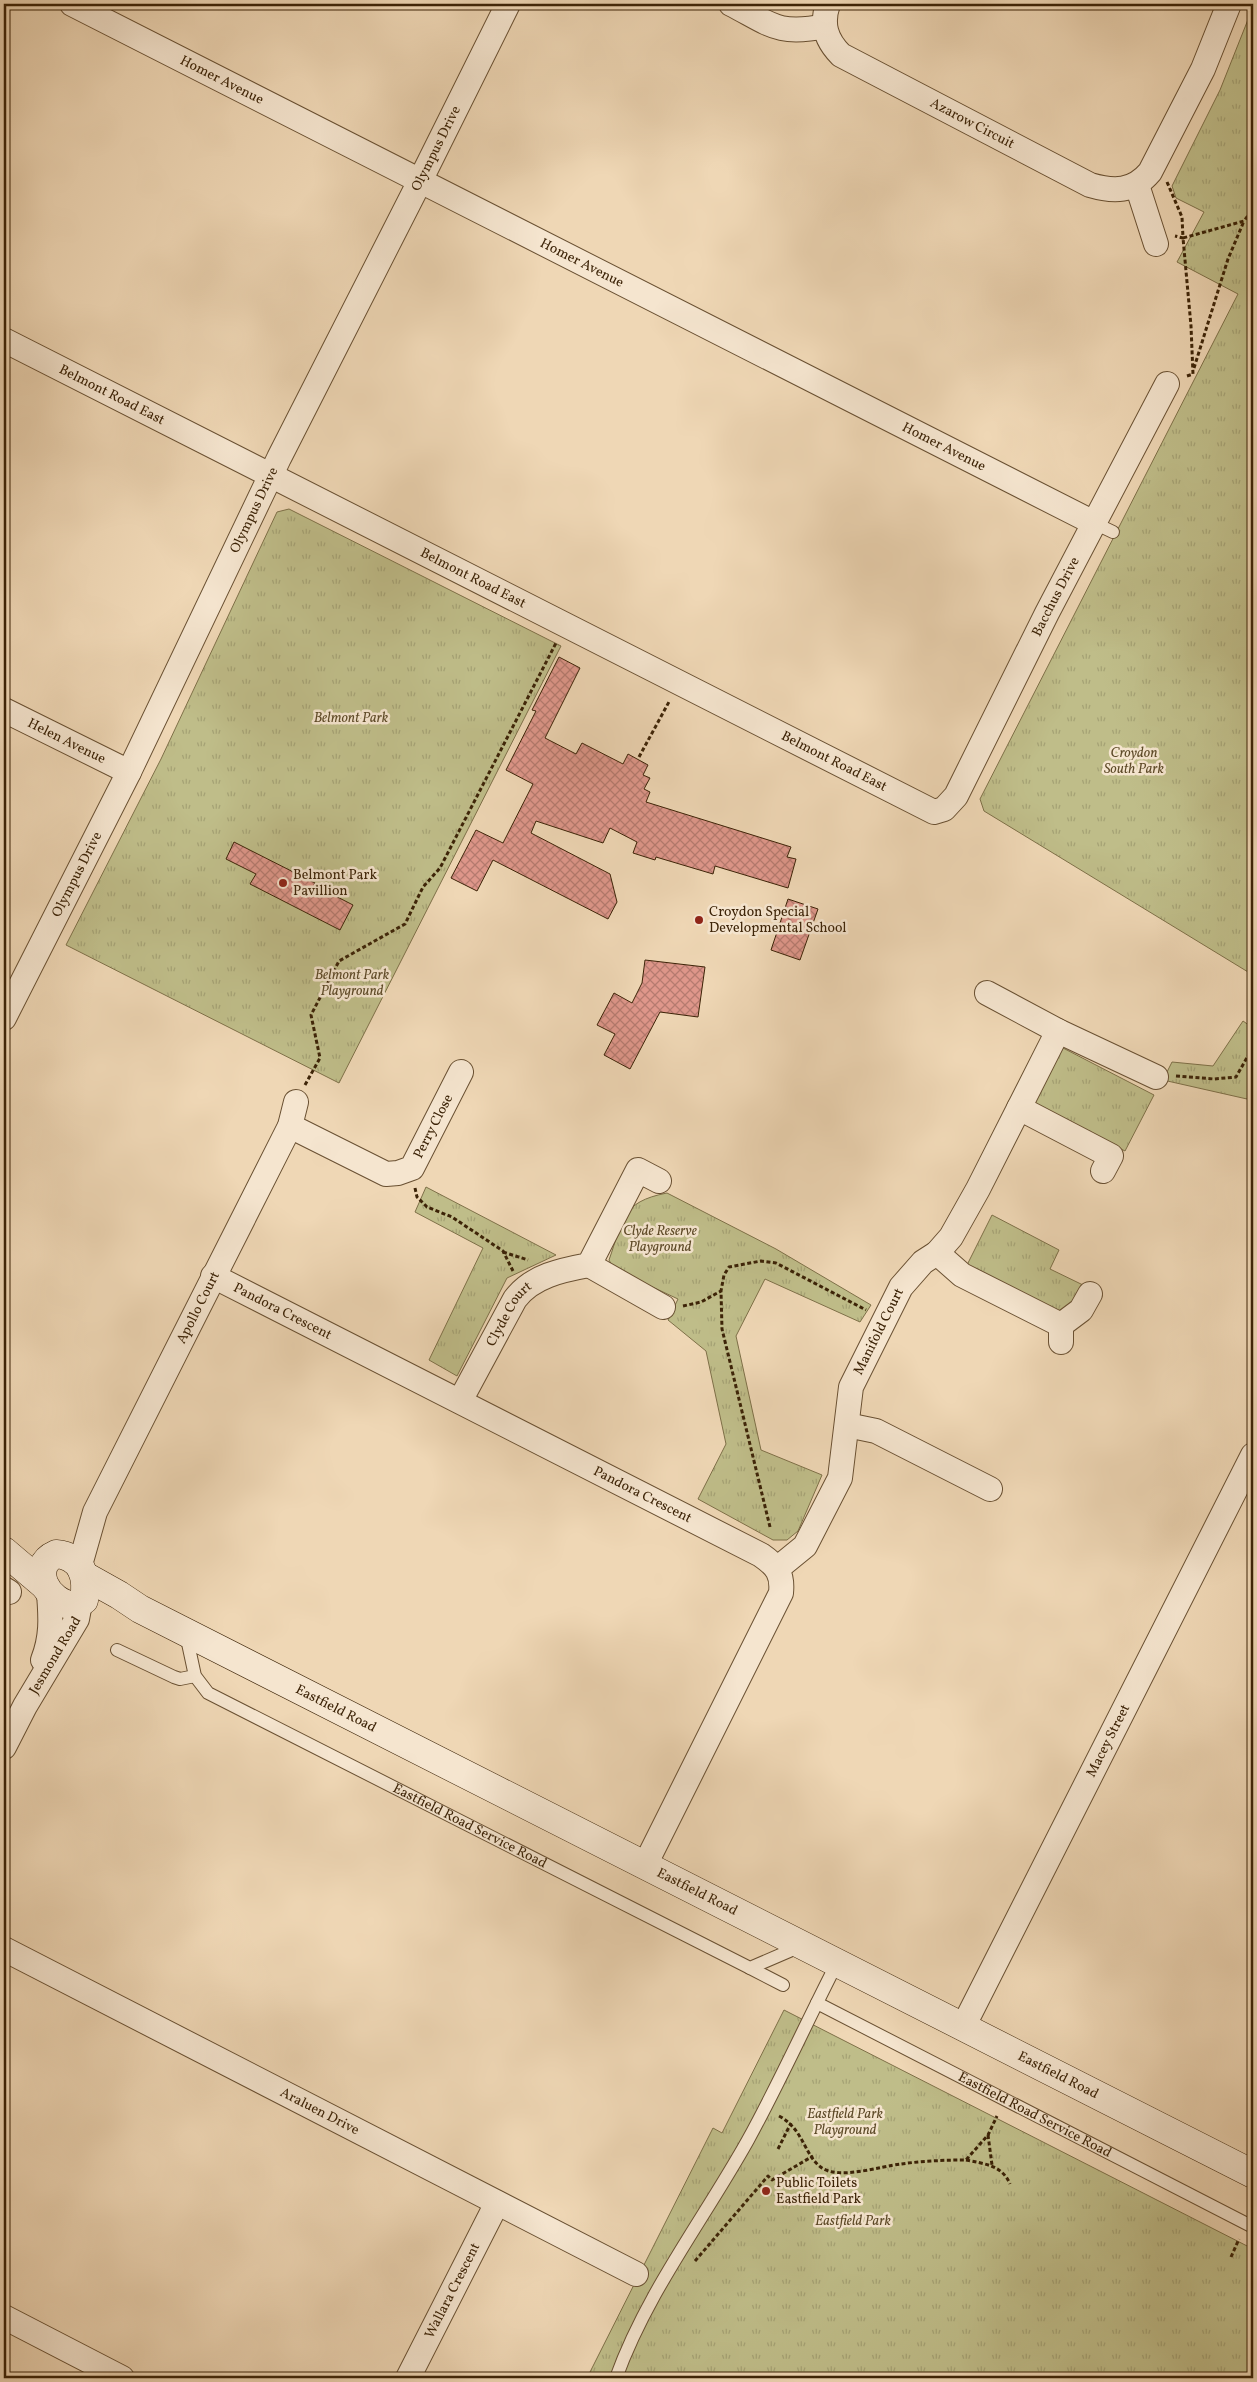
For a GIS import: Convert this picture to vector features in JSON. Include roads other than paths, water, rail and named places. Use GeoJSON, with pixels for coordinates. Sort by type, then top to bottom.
{"type":"FeatureCollection","features":[{"type":"Feature","properties":{"kind":"main road","name":"Eastfield Road"},"geometry":{"type":"LineString","coordinates":[[4,1536],[68,1563],[140,1609],[185,1630],[1253,2174]]}},
{"type":"Feature","properties":{"kind":"main road"},"geometry":{"type":"LineString","coordinates":[[4,1551],[47,1589]]}},
{"type":"Feature","properties":{"kind":"main road"},"geometry":{"type":"LineString","coordinates":[[47,1589],[44,1565],[68,1563],[85,1593],[80,1603]]}},
{"type":"Feature","properties":{"kind":"main road","name":"Eastfield Road"},"geometry":{"type":"LineString","coordinates":[[47,1589],[54,1599],[67,1605],[75,1606],[80,1603],[140,1609]]}},
{"type":"Feature","properties":{"kind":"street","name":"Homer Avenue"},"geometry":{"type":"LineString","coordinates":[[72,4],[1103,528]]}},
{"type":"Feature","properties":{"kind":"street","name":"Olympus Drive"},"geometry":{"type":"LineString","coordinates":[[4,1018],[129,772],[270,476],[508,4]]}},
{"type":"Feature","properties":{"kind":"street","name":"Azarow Circuit"},"geometry":{"type":"LineString","coordinates":[[730,4],[782,30],[804,31],[826,15]]}},
{"type":"Feature","properties":{"kind":"street"},"geometry":{"type":"LineString","coordinates":[[1156,244],[1137,185],[1150,172],[1203,69],[1228,4]]}},
{"type":"Feature","properties":{"kind":"street","name":"Azarow Circuit"},"geometry":{"type":"LineString","coordinates":[[826,15],[826,36],[832,46],[856,65],[1090,185],[1112,190],[1123,190],[1137,185]]}},
{"type":"Feature","properties":{"kind":"street","name":"Belmont Road East"},"geometry":{"type":"LineString","coordinates":[[4,340],[934,812],[944,809]]}},
{"type":"Feature","properties":{"kind":"street","name":"Bacchus Drive"},"geometry":{"type":"LineString","coordinates":[[944,809],[956,796],[1103,528],[1167,384]]}},
{"type":"Feature","properties":{"kind":"street","name":"Helen Avenue"},"geometry":{"type":"LineString","coordinates":[[4,710],[129,772]]}},
{"type":"Feature","properties":{"kind":"street"},"geometry":{"type":"LineString","coordinates":[[987,993],[1058,1031],[1156,1077]]}},
{"type":"Feature","properties":{"kind":"street","name":"Manifold Court"},"geometry":{"type":"LineString","coordinates":[[778,1568],[805,1546],[840,1478],[851,1388],[901,1288],[910,1275],[936,1253],[955,1229],[1058,1031]]}},
{"type":"Feature","properties":{"kind":"street","name":"Perry Close"},"geometry":{"type":"LineString","coordinates":[[290,1126],[386,1174],[398,1173],[412,1168],[461,1072]]}},
{"type":"Feature","properties":{"kind":"street","name":"Apollo Court"},"geometry":{"type":"LineString","coordinates":[[68,1563],[290,1126],[296,1102]]}},
{"type":"Feature","properties":{"kind":"street"},"geometry":{"type":"LineString","coordinates":[[1019,1108],[1111,1156],[1103,1172]]}},
{"type":"Feature","properties":{"kind":"street"},"geometry":{"type":"LineString","coordinates":[[659,1181],[638,1170],[589,1265],[664,1310]]}},
{"type":"Feature","properties":{"kind":"street"},"geometry":{"type":"LineString","coordinates":[[936,1253],[962,1275],[1061,1334],[1081,1310],[1090,1294]]}},
{"type":"Feature","properties":{"kind":"street","name":"Clyde Court"},"geometry":{"type":"LineString","coordinates":[[460,1401],[523,1288],[561,1270],[589,1265]]}},
{"type":"Feature","properties":{"kind":"street","name":"Pandora Crescent"},"geometry":{"type":"LineString","coordinates":[[213,1276],[761,1555],[778,1568]]}},
{"type":"Feature","properties":{"kind":"street"},"geometry":{"type":"LineString","coordinates":[[847,1425],[876,1431],[990,1489]]}},
{"type":"Feature","properties":{"kind":"street","name":"Macey Street"},"geometry":{"type":"LineString","coordinates":[[963,2027],[1253,1455]]}},
{"type":"Feature","properties":{"kind":"street"},"geometry":{"type":"LineString","coordinates":[[645,1865],[781,1593],[782,1580],[778,1568]]}},
{"type":"Feature","properties":{"kind":"street","name":"Jesmond Road"},"geometry":{"type":"LineString","coordinates":[[25,1706],[48,1644],[52,1624],[47,1589]]}},
{"type":"Feature","properties":{"kind":"street","name":"Jesmond Road"},"geometry":{"type":"LineString","coordinates":[[4,1747],[25,1706],[77,1619],[80,1603]]}},
{"type":"Feature","properties":{"kind":"street","name":"Araluen Drive"},"geometry":{"type":"LineString","coordinates":[[4,1950],[636,2274]]}},
{"type":"Feature","properties":{"kind":"street","name":"Wallara Crescent"},"geometry":{"type":"LineString","coordinates":[[408,2378],[497,2203]]}},
{"type":"Feature","properties":{"kind":"street"},"geometry":{"type":"LineString","coordinates":[[4,2317],[122,2378]]}},
{"type":"Feature","properties":{"kind":"lane","name":"Eastfield Road Service Road"},"geometry":{"type":"LineString","coordinates":[[185,1630],[195,1676],[208,1693],[782,1985]]}},
{"type":"Feature","properties":{"kind":"lane"},"geometry":{"type":"LineString","coordinates":[[117,1650],[180,1679],[195,1676]]}},
{"type":"Feature","properties":{"kind":"lane"},"geometry":{"type":"LineString","coordinates":[[750,1968],[803,1945]]}},
{"type":"Feature","properties":{"kind":"lane"},"geometry":{"type":"LineString","coordinates":[[616,2378],[625,2353],[667,2272],[748,2140],[837,1963]]}},
{"type":"Feature","properties":{"kind":"lane","name":"Eastfield Road Service Road"},"geometry":{"type":"LineString","coordinates":[[817,2003],[1253,2227]]}},
{"type":"Feature","properties":{"kind":"place","name":"Belmont Park Pavillion"},"geometry":{"type":"Point","coordinates":[283,883]}},
{"type":"Feature","properties":{"kind":"place","name":"Croydon Special Developmental School"},"geometry":{"type":"Point","coordinates":[699,920]}},
{"type":"Feature","properties":{"kind":"place","name":"Public Toilets Eastfield Park"},"geometry":{"type":"Point","coordinates":[766,2191]}},
{"type":"Feature","properties":{"kind":"park label","name":"Belmont Park"},"geometry":{"type":"Point","coordinates":[351,718]}},
{"type":"Feature","properties":{"kind":"park label","name":"Croydon South Park"},"geometry":{"type":"Point","coordinates":[1134,762]}},
{"type":"Feature","properties":{"kind":"park label","name":"Belmont Park Playground"},"geometry":{"type":"Point","coordinates":[352,984]}},
{"type":"Feature","properties":{"kind":"park label","name":"Clyde Reserve Playground"},"geometry":{"type":"Point","coordinates":[660,1240]}},
{"type":"Feature","properties":{"kind":"park label","name":"Eastfield Park Playground"},"geometry":{"type":"Point","coordinates":[845,2122]}},
{"type":"Feature","properties":{"kind":"park label","name":"Eastfield Park"},"geometry":{"type":"Point","coordinates":[853,2221]}}]}
